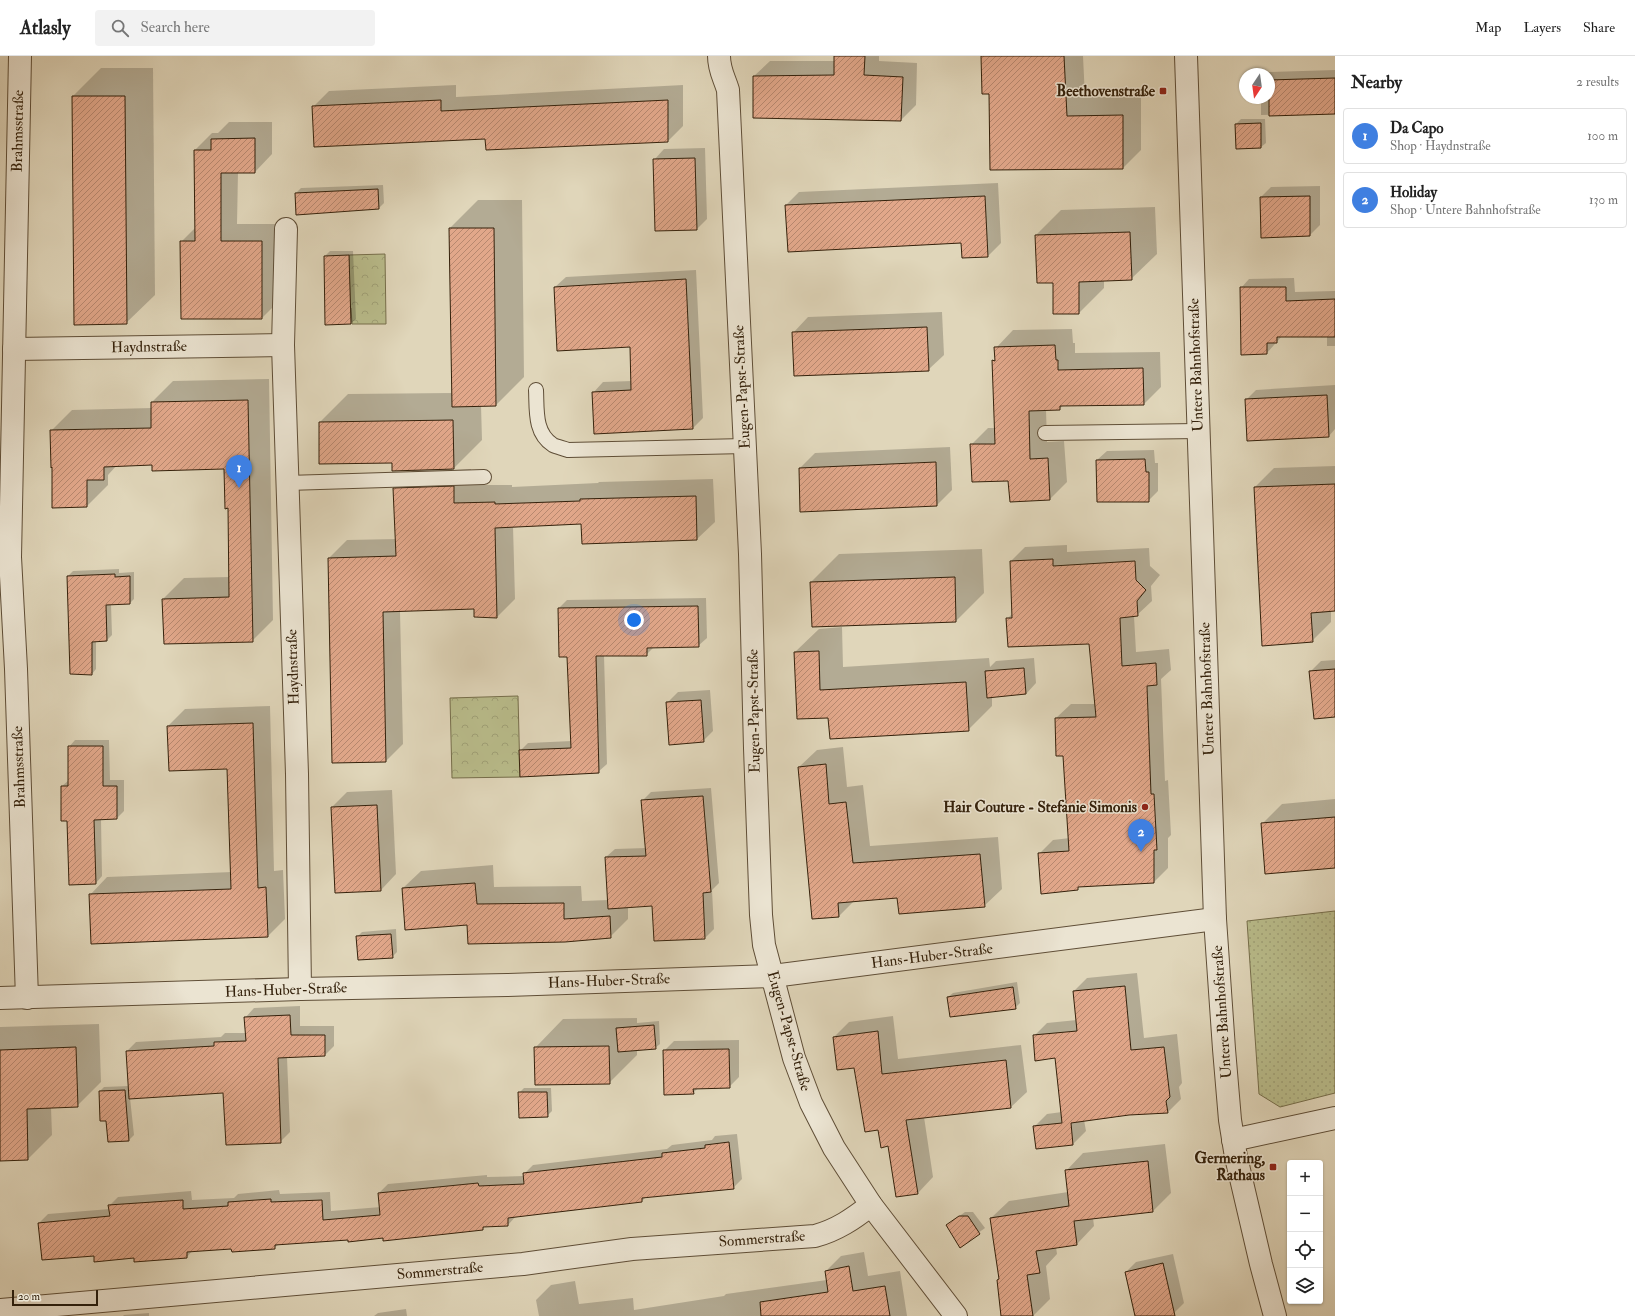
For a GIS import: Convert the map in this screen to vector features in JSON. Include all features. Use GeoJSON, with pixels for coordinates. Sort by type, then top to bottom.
{"type":"FeatureCollection","features":[{"type":"Feature","properties":{"kind":"street","name":"Brahmsstraße"},"geometry":{"type":"LineString","coordinates":[[20,56],[10,557],[16,669],[27,998]]}},
{"type":"Feature","properties":{"kind":"street","name":"Eugen-Papst-Straße"},"geometry":{"type":"LineString","coordinates":[[719,56],[719,67],[728,90],[750,554],[755,748],[761,915],[764,944],[787,1036],[811,1103],[834,1148],[871,1205],[956,1316]]}},
{"type":"Feature","properties":{"kind":"street","name":"Untere Bahnhofstraße"},"geometry":{"type":"LineString","coordinates":[[1186,56],[1215,919],[1224,1049],[1233,1140],[1247,1210],[1275,1316]]}},
{"type":"Feature","properties":{"kind":"street","name":"Haydnstraße"},"geometry":{"type":"LineString","coordinates":[[286,229],[283,345],[297,780],[300,989]]}},
{"type":"Feature","properties":{"kind":"street","name":"Haydnstraße"},"geometry":{"type":"LineString","coordinates":[[14,349],[283,345]]}},
{"type":"Feature","properties":{"kind":"street","name":"Hans-Huber-Straße"},"geometry":{"type":"LineString","coordinates":[[0,998],[300,989],[507,985],[773,976],[1215,919]]}},
{"type":"Feature","properties":{"kind":"street"},"geometry":{"type":"LineString","coordinates":[[1233,1140],[1335,1118]]}},
{"type":"Feature","properties":{"kind":"street","name":"Sommerstraße"},"geometry":{"type":"LineString","coordinates":[[0,1310],[523,1264],[632,1249],[815,1236],[828,1232],[849,1222],[871,1205]]}},
{"type":"Feature","properties":{"kind":"lane"},"geometry":{"type":"LineString","coordinates":[[536,390],[539,427],[545,438],[553,445],[568,450],[745,446]]}},
{"type":"Feature","properties":{"kind":"lane"},"geometry":{"type":"LineString","coordinates":[[1045,433],[1198,431]]}},
{"type":"Feature","properties":{"kind":"lane"},"geometry":{"type":"LineString","coordinates":[[287,483],[484,477]]}},
{"type":"Feature","properties":{"kind":"green space"},"geometry":{"type":"Polygon","coordinates":[[[385,254],[386,324],[352,324],[350,308],[349,255],[385,254]]]}},
{"type":"Feature","properties":{"kind":"green space"},"geometry":{"type":"Polygon","coordinates":[[[518,696],[520,777],[452,778],[450,698],[518,696]]]}},
{"type":"Feature","properties":{"kind":"green space"},"geometry":{"type":"Polygon","coordinates":[[[1335,911],[1335,1093],[1280,1107],[1259,1094],[1247,921],[1335,911]]]}},
{"type":"Feature","properties":{"kind":"building"},"geometry":{"type":"Polygon","coordinates":[[[834,56],[865,56],[864,75],[903,77],[901,121],[753,118],[753,76],[834,75],[834,56]]]}},
{"type":"Feature","properties":{"kind":"building"},"geometry":{"type":"Polygon","coordinates":[[[981,56],[1064,56],[1067,116],[1123,115],[1123,169],[990,170],[989,94],[982,94],[981,56]]]}},
{"type":"Feature","properties":{"kind":"building"},"geometry":{"type":"Polygon","coordinates":[[[1335,78],[1335,114],[1269,116],[1269,104],[1275,104],[1275,80],[1335,78]]]}},
{"type":"Feature","properties":{"kind":"building"},"geometry":{"type":"Polygon","coordinates":[[[72,96],[125,96],[127,324],[74,325],[72,96]]]}},
{"type":"Feature","properties":{"kind":"building"},"geometry":{"type":"Polygon","coordinates":[[[441,100],[441,111],[668,100],[668,142],[486,150],[485,139],[314,147],[312,106],[441,100]]]}},
{"type":"Feature","properties":{"kind":"building"},"geometry":{"type":"Polygon","coordinates":[[[1261,123],[1261,148],[1236,149],[1235,124],[1261,123]]]}},
{"type":"Feature","properties":{"kind":"building"},"geometry":{"type":"Polygon","coordinates":[[[255,138],[255,173],[221,173],[221,241],[262,241],[262,319],[181,319],[180,241],[195,241],[194,150],[211,150],[211,139],[255,138]]]}},
{"type":"Feature","properties":{"kind":"building"},"geometry":{"type":"Polygon","coordinates":[[[695,158],[697,230],[655,231],[653,159],[695,158]]]}},
{"type":"Feature","properties":{"kind":"building"},"geometry":{"type":"Polygon","coordinates":[[[378,189],[379,209],[296,215],[295,193],[378,189]]]}},
{"type":"Feature","properties":{"kind":"building"},"geometry":{"type":"Polygon","coordinates":[[[985,196],[988,257],[962,258],[961,243],[788,252],[785,205],[985,196]]]}},
{"type":"Feature","properties":{"kind":"building"},"geometry":{"type":"Polygon","coordinates":[[[1310,196],[1310,236],[1261,238],[1260,197],[1310,196]]]}},
{"type":"Feature","properties":{"kind":"building"},"geometry":{"type":"Polygon","coordinates":[[[449,228],[494,228],[496,406],[452,407],[449,228]]]}},
{"type":"Feature","properties":{"kind":"building"},"geometry":{"type":"Polygon","coordinates":[[[1130,232],[1132,280],[1079,282],[1079,314],[1053,314],[1053,283],[1037,283],[1035,235],[1130,232]]]}},
{"type":"Feature","properties":{"kind":"building"},"geometry":{"type":"Polygon","coordinates":[[[349,255],[351,324],[325,325],[324,256],[349,255]]]}},
{"type":"Feature","properties":{"kind":"building"},"geometry":{"type":"Polygon","coordinates":[[[686,279],[693,429],[594,434],[592,392],[631,390],[630,347],[557,351],[554,287],[686,279]]]}},
{"type":"Feature","properties":{"kind":"building"},"geometry":{"type":"Polygon","coordinates":[[[1240,287],[1286,287],[1286,301],[1335,299],[1335,337],[1277,337],[1277,343],[1267,343],[1267,354],[1241,355],[1240,287]]]}},
{"type":"Feature","properties":{"kind":"building"},"geometry":{"type":"Polygon","coordinates":[[[927,327],[929,371],[794,376],[792,332],[927,327]]]}},
{"type":"Feature","properties":{"kind":"building"},"geometry":{"type":"Polygon","coordinates":[[[1055,345],[1058,370],[1143,368],[1144,405],[1060,406],[1060,410],[1029,411],[1030,459],[1048,458],[1050,500],[1010,502],[1008,481],[972,482],[970,444],[995,444],[992,360],[995,361],[994,347],[1055,345]]]}},
{"type":"Feature","properties":{"kind":"building"},"geometry":{"type":"Polygon","coordinates":[[[1327,395],[1329,437],[1247,441],[1245,399],[1327,395]]]}},
{"type":"Feature","properties":{"kind":"building"},"geometry":{"type":"Polygon","coordinates":[[[248,400],[253,642],[164,644],[162,599],[229,597],[228,508],[225,509],[224,469],[152,471],[152,465],[104,467],[104,480],[87,480],[87,507],[52,508],[50,430],[151,428],[151,402],[248,400]]]}},
{"type":"Feature","properties":{"kind":"building"},"geometry":{"type":"Polygon","coordinates":[[[453,420],[454,469],[392,471],[392,463],[319,464],[319,422],[453,420]]]}},
{"type":"Feature","properties":{"kind":"building"},"geometry":{"type":"Polygon","coordinates":[[[1145,459],[1146,472],[1149,472],[1149,502],[1097,502],[1096,460],[1145,459]]]}},
{"type":"Feature","properties":{"kind":"building"},"geometry":{"type":"Polygon","coordinates":[[[936,462],[937,506],[800,512],[799,468],[936,462]]]}},
{"type":"Feature","properties":{"kind":"building"},"geometry":{"type":"Polygon","coordinates":[[[1335,484],[1335,611],[1311,613],[1313,642],[1262,646],[1254,487],[1335,484]]]}},
{"type":"Feature","properties":{"kind":"building"},"geometry":{"type":"Polygon","coordinates":[[[454,486],[454,503],[495,502],[495,504],[580,501],[580,499],[696,496],[697,540],[582,544],[581,524],[495,528],[497,618],[474,617],[474,609],[383,612],[386,762],[332,763],[328,558],[396,556],[393,488],[454,486]]]}},
{"type":"Feature","properties":{"kind":"building"},"geometry":{"type":"Polygon","coordinates":[[[1053,559],[1053,566],[1135,561],[1136,580],[1146,590],[1137,601],[1138,616],[1120,618],[1122,666],[1156,663],[1157,685],[1147,686],[1151,794],[1154,794],[1157,850],[1154,850],[1154,883],[1078,887],[1078,890],[1041,894],[1038,853],[1069,851],[1063,756],[1056,756],[1055,718],[1096,717],[1089,644],[1008,647],[1006,618],[1012,618],[1010,561],[1053,559]]]}},
{"type":"Feature","properties":{"kind":"building"},"geometry":{"type":"Polygon","coordinates":[[[115,574],[115,577],[130,576],[130,604],[106,605],[107,641],[92,642],[92,675],[70,674],[67,576],[115,574]]]}},
{"type":"Feature","properties":{"kind":"building"},"geometry":{"type":"Polygon","coordinates":[[[955,577],[956,622],[812,627],[810,582],[955,577]]]}},
{"type":"Feature","properties":{"kind":"building"},"geometry":{"type":"Polygon","coordinates":[[[698,606],[699,647],[647,648],[647,656],[596,656],[599,773],[520,777],[519,750],[571,748],[567,657],[559,657],[558,608],[698,606]]]}},
{"type":"Feature","properties":{"kind":"building"},"geometry":{"type":"Polygon","coordinates":[[[819,651],[820,690],[966,682],[969,731],[830,739],[828,718],[797,719],[794,652],[819,651]]]}},
{"type":"Feature","properties":{"kind":"building"},"geometry":{"type":"Polygon","coordinates":[[[1024,668],[1026,694],[987,698],[985,671],[1024,668]]]}},
{"type":"Feature","properties":{"kind":"building"},"geometry":{"type":"Polygon","coordinates":[[[1335,669],[1335,717],[1314,719],[1309,671],[1335,669]]]}},
{"type":"Feature","properties":{"kind":"building"},"geometry":{"type":"Polygon","coordinates":[[[701,700],[704,742],[669,745],[666,702],[701,700]]]}},
{"type":"Feature","properties":{"kind":"building"},"geometry":{"type":"Polygon","coordinates":[[[253,723],[258,888],[266,887],[268,937],[91,944],[89,894],[231,889],[227,769],[169,771],[167,726],[253,723]]]}},
{"type":"Feature","properties":{"kind":"building"},"geometry":{"type":"Polygon","coordinates":[[[68,746],[103,746],[103,786],[117,786],[117,819],[94,820],[96,884],[69,885],[67,821],[61,821],[61,786],[68,786],[68,746]]]}},
{"type":"Feature","properties":{"kind":"building"},"geometry":{"type":"Polygon","coordinates":[[[826,764],[829,804],[846,802],[853,863],[980,854],[985,907],[899,914],[897,898],[838,903],[839,917],[812,919],[798,767],[826,764]]]}},
{"type":"Feature","properties":{"kind":"building"},"geometry":{"type":"Polygon","coordinates":[[[703,796],[711,892],[703,893],[705,939],[654,941],[652,906],[608,909],[605,857],[646,856],[641,800],[703,796]]]}},
{"type":"Feature","properties":{"kind":"building"},"geometry":{"type":"Polygon","coordinates":[[[377,805],[381,891],[335,893],[331,807],[377,805]]]}},
{"type":"Feature","properties":{"kind":"building"},"geometry":{"type":"Polygon","coordinates":[[[1335,817],[1335,868],[1265,874],[1261,823],[1335,817]]]}},
{"type":"Feature","properties":{"kind":"building"},"geometry":{"type":"Polygon","coordinates":[[[475,883],[477,904],[564,903],[564,919],[610,916],[611,938],[565,942],[468,944],[467,925],[405,930],[402,888],[475,883]]]}},
{"type":"Feature","properties":{"kind":"building"},"geometry":{"type":"Polygon","coordinates":[[[391,934],[393,958],[358,960],[356,936],[391,934]]]}},
{"type":"Feature","properties":{"kind":"building"},"geometry":{"type":"Polygon","coordinates":[[[1125,986],[1131,1050],[1164,1047],[1170,1097],[1166,1101],[1168,1113],[1129,1115],[1071,1123],[1073,1145],[1036,1149],[1033,1126],[1062,1123],[1055,1058],[1035,1061],[1033,1035],[1077,1031],[1073,991],[1125,986]]]}},
{"type":"Feature","properties":{"kind":"building"},"geometry":{"type":"Polygon","coordinates":[[[1013,987],[1016,1009],[950,1017],[947,997],[1013,987]]]}},
{"type":"Feature","properties":{"kind":"building"},"geometry":{"type":"Polygon","coordinates":[[[290,1015],[291,1035],[325,1035],[325,1056],[278,1058],[281,1143],[226,1145],[223,1093],[129,1099],[126,1051],[214,1046],[214,1042],[246,1041],[244,1017],[290,1015]]]}},
{"type":"Feature","properties":{"kind":"building"},"geometry":{"type":"Polygon","coordinates":[[[654,1025],[656,1049],[618,1052],[616,1028],[654,1025]]]}},
{"type":"Feature","properties":{"kind":"building"},"geometry":{"type":"Polygon","coordinates":[[[878,1031],[882,1074],[1006,1060],[1011,1108],[906,1120],[918,1194],[896,1197],[888,1146],[881,1148],[878,1130],[865,1132],[854,1068],[837,1070],[833,1037],[878,1031]]]}},
{"type":"Feature","properties":{"kind":"building"},"geometry":{"type":"Polygon","coordinates":[[[609,1046],[610,1084],[535,1085],[534,1047],[609,1046]]]}},
{"type":"Feature","properties":{"kind":"building"},"geometry":{"type":"Polygon","coordinates":[[[76,1047],[78,1107],[27,1109],[28,1160],[0,1161],[0,1050],[76,1047]]]}},
{"type":"Feature","properties":{"kind":"building"},"geometry":{"type":"Polygon","coordinates":[[[729,1049],[730,1088],[693,1089],[694,1094],[664,1095],[663,1050],[729,1049]]]}},
{"type":"Feature","properties":{"kind":"building"},"geometry":{"type":"Polygon","coordinates":[[[125,1090],[129,1141],[108,1142],[106,1121],[100,1121],[99,1091],[125,1090]]]}},
{"type":"Feature","properties":{"kind":"building"},"geometry":{"type":"Polygon","coordinates":[[[518,1092],[547,1092],[548,1117],[519,1118],[518,1092]]]}},
{"type":"Feature","properties":{"kind":"building"},"geometry":{"type":"Polygon","coordinates":[[[729,1142],[734,1189],[642,1198],[642,1202],[508,1218],[508,1226],[483,1227],[483,1230],[383,1241],[383,1238],[348,1242],[348,1240],[275,1245],[275,1249],[232,1252],[231,1249],[187,1252],[187,1258],[134,1262],[134,1258],[94,1262],[94,1256],[42,1260],[38,1223],[110,1216],[108,1205],[183,1200],[183,1209],[228,1206],[228,1202],[271,1199],[271,1202],[322,1200],[323,1220],[380,1215],[378,1193],[478,1183],[479,1186],[524,1184],[523,1173],[662,1157],[662,1153],[705,1148],[705,1145],[729,1142]]]}},
{"type":"Feature","properties":{"kind":"building"},"geometry":{"type":"Polygon","coordinates":[[[1148,1161],[1153,1212],[1074,1221],[1077,1245],[1036,1251],[1040,1273],[1027,1275],[1033,1316],[1001,1316],[997,1280],[999,1279],[990,1218],[1069,1206],[1065,1170],[1148,1161]]]}},
{"type":"Feature","properties":{"kind":"building"},"geometry":{"type":"Polygon","coordinates":[[[959,1216],[968,1216],[980,1234],[960,1248],[946,1225],[959,1216]]]}},
{"type":"Feature","properties":{"kind":"building"},"geometry":{"type":"Polygon","coordinates":[[[1163,1263],[1175,1316],[1135,1316],[1125,1272],[1163,1263]]]}},
{"type":"Feature","properties":{"kind":"building"},"geometry":{"type":"Polygon","coordinates":[[[849,1266],[853,1291],[885,1286],[890,1316],[761,1316],[760,1302],[828,1292],[825,1271],[849,1266]]]}},
{"type":"Feature","properties":{"kind":"place","name":"Beethovenstraße"},"geometry":{"type":"Point","coordinates":[1163,91]}},
{"type":"Feature","properties":{"kind":"place","name":"Da Capo"},"geometry":{"type":"Point","coordinates":[239,488]}},
{"type":"Feature","properties":{"kind":"place","name":"Hair Couture - Stefanie Simonis"},"geometry":{"type":"Point","coordinates":[1145,807]}},
{"type":"Feature","properties":{"kind":"place","name":"Holiday"},"geometry":{"type":"Point","coordinates":[1141,852]}},
{"type":"Feature","properties":{"kind":"place","name":"Germering, Rathaus"},"geometry":{"type":"Point","coordinates":[1273,1167]}}]}
